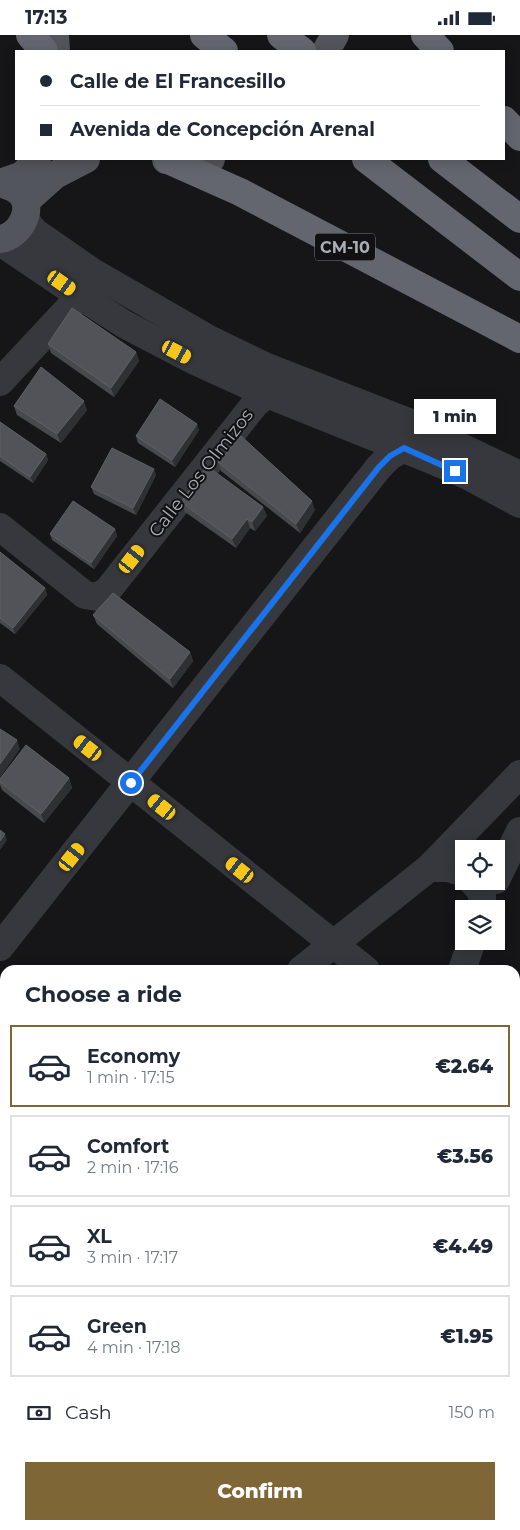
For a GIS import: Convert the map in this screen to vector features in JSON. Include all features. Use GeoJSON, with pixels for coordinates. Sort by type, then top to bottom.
{"type":"FeatureCollection","features":[{"type":"Feature","properties":{"kind":"highway"},"geometry":{"type":"LineString","coordinates":[[30,35],[43,50]]}},
{"type":"Feature","properties":{"kind":"highway"},"geometry":{"type":"LineString","coordinates":[[204,35],[223,50]]}},
{"type":"Feature","properties":{"kind":"highway"},"geometry":{"type":"LineString","coordinates":[[281,35],[301,50]]}},
{"type":"Feature","properties":{"kind":"highway"},"geometry":{"type":"LineString","coordinates":[[425,35],[439,50]]}},
{"type":"Feature","properties":{"kind":"highway"},"geometry":{"type":"LineString","coordinates":[[505,121],[520,137]]}},
{"type":"Feature","properties":{"kind":"highway","name":"CM-10"},"geometry":{"type":"LineString","coordinates":[[167,160],[240,193],[520,339]]}},
{"type":"Feature","properties":{"kind":"highway"},"geometry":{"type":"LineString","coordinates":[[367,160],[520,277]]}},
{"type":"Feature","properties":{"kind":"highway"},"geometry":{"type":"LineString","coordinates":[[443,160],[520,219]]}},
{"type":"Feature","properties":{"kind":"main road"},"geometry":{"type":"LineString","coordinates":[[56,35],[56,50]]}},
{"type":"Feature","properties":{"kind":"main road"},"geometry":{"type":"LineString","coordinates":[[327,50],[335,35]]}},
{"type":"Feature","properties":{"kind":"main road"},"geometry":{"type":"LineString","coordinates":[[0,183],[22,175],[36,160]]}},
{"type":"Feature","properties":{"kind":"main road"},"geometry":{"type":"LineString","coordinates":[[0,241],[11,236],[21,226],[25,209],[55,175],[84,160]]}},
{"type":"Feature","properties":{"kind":"main road","name":"CM-10"},"geometry":{"type":"LineString","coordinates":[[184,160],[207,160]]}},
{"type":"Feature","properties":{"kind":"main road"},"geometry":{"type":"LineString","coordinates":[[0,183],[18,190],[25,209]]}},
{"type":"Feature","properties":{"kind":"street"},"geometry":{"type":"LineString","coordinates":[[25,209],[29,225],[35,232],[94,273],[206,338],[267,367],[406,421],[520,475]]}},
{"type":"Feature","properties":{"kind":"street"},"geometry":{"type":"LineString","coordinates":[[0,241],[124,324],[194,361],[267,394],[404,448],[468,477],[520,504]]}},
{"type":"Feature","properties":{"kind":"street"},"geometry":{"type":"LineString","coordinates":[[0,382],[70,307],[76,293]]}},
{"type":"Feature","properties":{"kind":"street","name":"Calle Los Olmizos"},"geometry":{"type":"LineString","coordinates":[[0,527],[85,595],[97,597],[108,590],[255,404],[267,394]]}},
{"type":"Feature","properties":{"kind":"street"},"geometry":{"type":"LineString","coordinates":[[0,947],[379,467],[390,456],[404,448]]}},
{"type":"Feature","properties":{"kind":"street"},"geometry":{"type":"LineString","coordinates":[[0,679],[360,965]]}},
{"type":"Feature","properties":{"kind":"street"},"geometry":{"type":"LineString","coordinates":[[307,965],[429,868],[520,774]]}},
{"type":"Feature","properties":{"kind":"street"},"geometry":{"type":"LineString","coordinates":[[505,862],[520,831]]}},
{"type":"Feature","properties":{"kind":"street"},"geometry":{"type":"LineString","coordinates":[[429,868],[448,868],[455,870]]}},
{"type":"Feature","properties":{"kind":"street"},"geometry":{"type":"LineString","coordinates":[[464,965],[469,950]]}},
{"type":"Feature","properties":{"kind":"building"},"geometry":{"type":"Polygon","coordinates":[[[72,308],[136,352],[111,388],[48,344],[72,308]]]}},
{"type":"Feature","properties":{"kind":"building"},"geometry":{"type":"Polygon","coordinates":[[[41,367],[84,401],[57,434],[14,406],[41,367]]]}},
{"type":"Feature","properties":{"kind":"building"},"geometry":{"type":"Polygon","coordinates":[[[160,399],[197,424],[172,460],[136,436],[160,399]]]}},
{"type":"Feature","properties":{"kind":"building"},"geometry":{"type":"Polygon","coordinates":[[[0,422],[46,454],[30,477],[0,456],[0,422]]]}},
{"type":"Feature","properties":{"kind":"building"},"geometry":{"type":"Polygon","coordinates":[[[241,436],[312,501],[296,524],[218,462],[241,436]]]}},
{"type":"Feature","properties":{"kind":"building"},"geometry":{"type":"Polygon","coordinates":[[[112,448],[154,469],[133,508],[91,487],[112,448]]]}},
{"type":"Feature","properties":{"kind":"building"},"geometry":{"type":"Polygon","coordinates":[[[207,466],[263,507],[252,522],[247,519],[232,539],[181,502],[207,466]]]}},
{"type":"Feature","properties":{"kind":"building"},"geometry":{"type":"Polygon","coordinates":[[[73,501],[115,529],[91,563],[50,534],[73,501]]]}},
{"type":"Feature","properties":{"kind":"building"},"geometry":{"type":"Polygon","coordinates":[[[0,552],[45,588],[13,628],[0,618],[0,552]]]}},
{"type":"Feature","properties":{"kind":"building"},"geometry":{"type":"Polygon","coordinates":[[[113,593],[190,652],[170,679],[93,615],[113,593]]]}},
{"type":"Feature","properties":{"kind":"building"},"geometry":{"type":"Polygon","coordinates":[[[0,729],[17,740],[0,764],[0,729]]]}},
{"type":"Feature","properties":{"kind":"building"},"geometry":{"type":"Polygon","coordinates":[[[26,745],[69,778],[41,814],[0,782],[0,779],[26,745]]]}},
{"type":"Feature","properties":{"kind":"building"},"geometry":{"type":"Polygon","coordinates":[[[0,830],[5,834],[0,841],[0,830]]]}},
{"type":"Feature","properties":{"kind":"route"},"geometry":{"type":"LineString","coordinates":[[131,783],[379,467],[390,456],[404,448],[455,471]]}}]}
